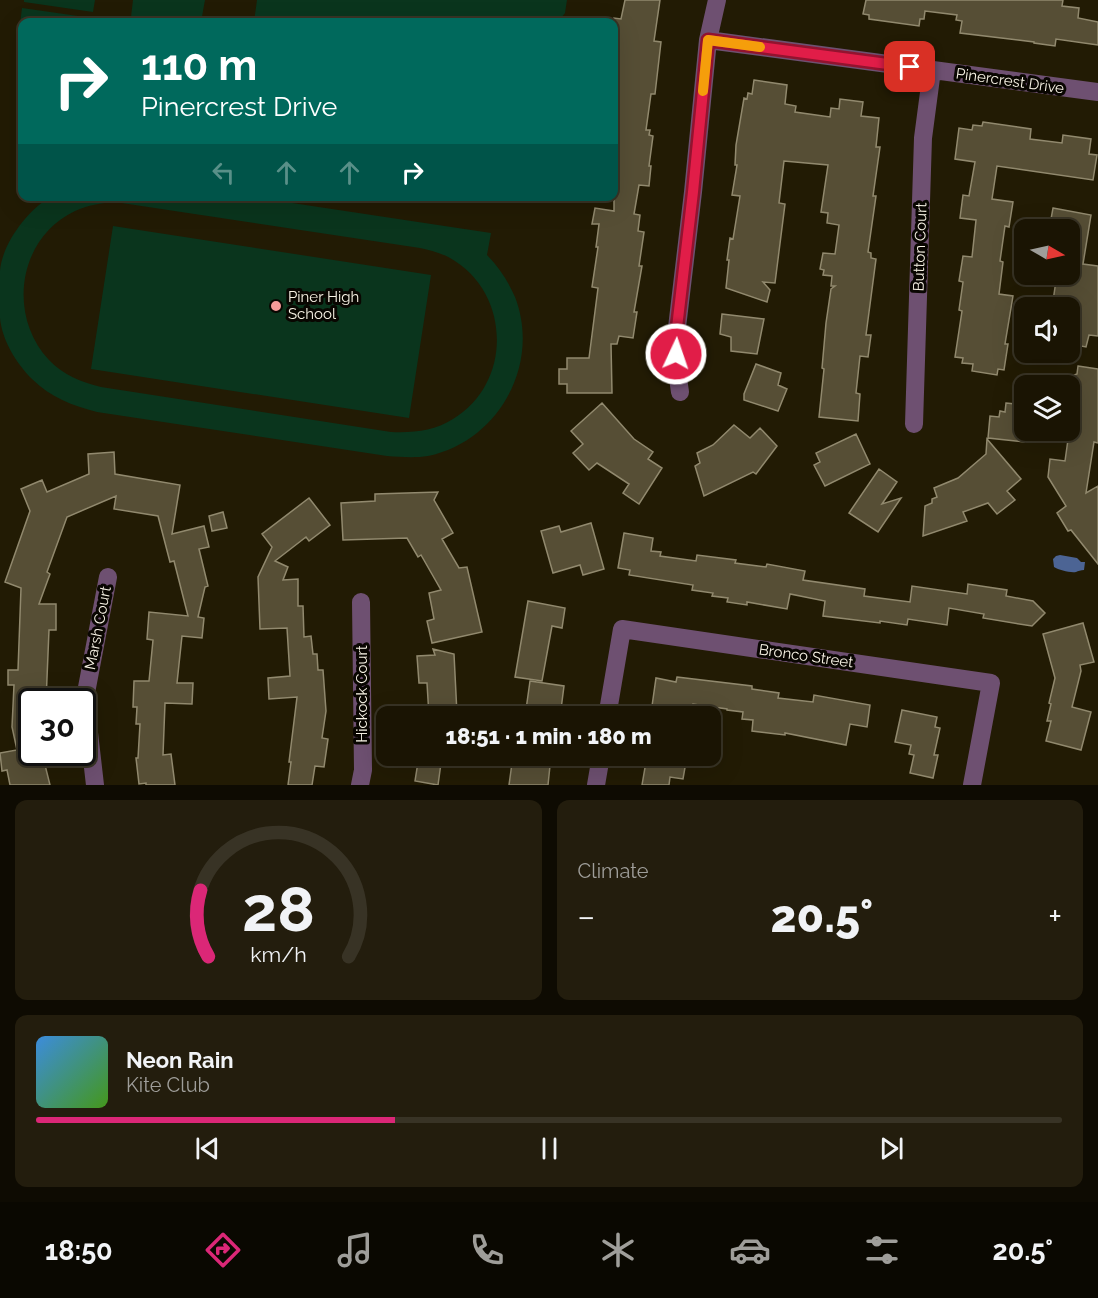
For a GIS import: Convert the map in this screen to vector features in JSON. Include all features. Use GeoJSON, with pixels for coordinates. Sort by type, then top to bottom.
{"type":"FeatureCollection","features":[{"type":"Feature","properties":{"kind":"street"},"geometry":{"type":"LineString","coordinates":[[680,392],[676,336],[708,40],[717,0]]}},
{"type":"Feature","properties":{"kind":"street","name":"Pinercrest Drive"},"geometry":{"type":"LineString","coordinates":[[708,40],[1098,92]]}},
{"type":"Feature","properties":{"kind":"street","name":"Button Court"},"geometry":{"type":"LineString","coordinates":[[914,424],[923,138],[932,70]]}},
{"type":"Feature","properties":{"kind":"street","name":"Marsh Court"},"geometry":{"type":"LineString","coordinates":[[95,785],[85,698],[108,577]]}},
{"type":"Feature","properties":{"kind":"street","name":"Hickock Court"},"geometry":{"type":"LineString","coordinates":[[360,785],[363,770],[362,602]]}},
{"type":"Feature","properties":{"kind":"street","name":"Bronco Street"},"geometry":{"type":"LineString","coordinates":[[610,706],[622,629],[991,683],[972,785]]}},
{"type":"Feature","properties":{"kind":"street"},"geometry":{"type":"LineString","coordinates":[[597,785],[600,766]]}},
{"type":"Feature","properties":{"kind":"green space"},"geometry":{"type":"Polygon","coordinates":[[[24,0],[95,0],[93,12],[24,2],[24,0]]]}},
{"type":"Feature","properties":{"kind":"green space"},"geometry":{"type":"Polygon","coordinates":[[[133,0],[205,0],[202,18],[131,17],[133,0]]]}},
{"type":"Feature","properties":{"kind":"green space"},"geometry":{"type":"Polygon","coordinates":[[[257,0],[567,0],[565,13],[561,18],[255,18],[257,0]]]}},
{"type":"Feature","properties":{"kind":"green space"},"geometry":{"type":"Polygon","coordinates":[[[22,8],[92,18],[21,18],[22,8]]]}},
{"type":"Feature","properties":{"kind":"green space"},"geometry":{"type":"Polygon","coordinates":[[[44,201],[279,201],[491,233],[487,255],[509,285],[522,322],[522,348],[518,373],[508,396],[494,417],[475,434],[453,448],[423,457],[387,456],[97,412],[79,407],[54,396],[32,379],[11,351],[1,326],[0,271],[5,250],[17,229],[44,201]],[[115,202],[105,203],[75,211],[56,223],[41,239],[31,258],[25,279],[24,300],[27,322],[36,342],[54,365],[66,374],[101,387],[391,432],[431,429],[453,419],[473,403],[486,383],[495,361],[497,338],[494,314],[485,292],[470,273],[447,256],[435,252],[115,202]]]}},
{"type":"Feature","properties":{"kind":"green space"},"geometry":{"type":"Polygon","coordinates":[[[113,226],[431,275],[409,418],[91,369],[113,226]]]}},
{"type":"Feature","properties":{"kind":"water"},"geometry":{"type":"Polygon","coordinates":[[[1060,555],[1085,562],[1084,570],[1071,572],[1054,567],[1053,559],[1060,555]]]}},
{"type":"Feature","properties":{"kind":"building"},"geometry":{"type":"Polygon","coordinates":[[[625,0],[660,0],[654,41],[661,42],[655,94],[651,94],[646,130],[650,130],[649,135],[653,136],[649,186],[639,185],[634,214],[640,215],[638,231],[644,232],[639,266],[642,266],[634,312],[637,312],[633,338],[619,336],[617,344],[611,344],[612,393],[567,393],[567,384],[559,384],[559,369],[567,369],[567,358],[589,358],[598,288],[592,287],[599,224],[592,224],[595,208],[614,211],[614,201],[618,201],[618,19],[621,19],[625,0]]]}},
{"type":"Feature","properties":{"kind":"building"},"geometry":{"type":"Polygon","coordinates":[[[866,0],[1063,0],[1062,6],[1079,8],[1078,18],[1098,22],[1098,45],[1056,39],[1055,46],[960,33],[962,21],[956,20],[957,15],[925,11],[924,19],[920,19],[919,26],[869,19],[869,15],[863,14],[866,0]]]}},
{"type":"Feature","properties":{"kind":"building"},"geometry":{"type":"Polygon","coordinates":[[[754,80],[787,85],[785,104],[796,106],[795,112],[830,117],[831,108],[839,109],[840,99],[863,102],[861,116],[879,118],[876,147],[880,147],[873,196],[876,196],[868,252],[871,253],[871,258],[876,259],[866,335],[871,335],[868,357],[860,356],[856,393],[860,394],[858,421],[819,417],[826,323],[831,289],[835,286],[831,286],[832,276],[823,275],[824,270],[820,269],[823,253],[835,254],[839,225],[827,223],[828,213],[821,212],[828,165],[784,161],[779,203],[785,204],[775,283],[763,282],[770,290],[767,302],[726,288],[730,238],[733,239],[740,196],[732,195],[737,165],[735,165],[736,145],[744,98],[747,99],[748,93],[752,94],[754,80]]]}},
{"type":"Feature","properties":{"kind":"building"},"geometry":{"type":"Polygon","coordinates":[[[983,122],[1031,129],[1030,139],[1062,143],[1063,135],[1091,139],[1089,154],[1097,155],[1093,180],[997,166],[992,199],[1013,202],[1009,227],[1005,226],[1000,261],[1003,262],[999,294],[1013,296],[1005,344],[1008,344],[1004,370],[998,369],[997,375],[972,371],[973,364],[962,363],[963,358],[955,357],[962,311],[959,310],[963,282],[959,281],[963,256],[972,257],[976,220],[960,218],[963,195],[969,196],[975,162],[955,159],[959,128],[972,130],[973,125],[982,126],[983,122]]]}},
{"type":"Feature","properties":{"kind":"building"},"geometry":{"type":"Polygon","coordinates":[[[1053,208],[1091,215],[1083,264],[1098,266],[1098,336],[1089,335],[1086,347],[1080,346],[1080,297],[1054,297],[1055,285],[1080,285],[1080,219],[1051,219],[1053,208]]]}},
{"type":"Feature","properties":{"kind":"building"},"geometry":{"type":"Polygon","coordinates":[[[722,314],[764,319],[757,354],[731,351],[731,337],[720,334],[722,314]]]}},
{"type":"Feature","properties":{"kind":"building"},"geometry":{"type":"Polygon","coordinates":[[[756,364],[781,373],[778,385],[787,389],[778,411],[744,400],[744,394],[756,364]]]}},
{"type":"Feature","properties":{"kind":"building"},"geometry":{"type":"Polygon","coordinates":[[[1078,366],[1098,369],[1098,443],[1094,442],[1086,493],[1098,486],[1098,564],[1071,530],[1068,531],[1057,513],[1066,506],[1048,477],[1050,459],[1065,461],[1068,441],[1080,441],[1080,375],[1074,375],[1077,374],[1078,366]]]}},
{"type":"Feature","properties":{"kind":"building"},"geometry":{"type":"Polygon","coordinates":[[[602,403],[634,439],[653,452],[648,459],[662,468],[639,504],[623,493],[629,484],[597,463],[589,470],[573,453],[583,444],[571,431],[602,403]]]}},
{"type":"Feature","properties":{"kind":"building"},"geometry":{"type":"Polygon","coordinates":[[[1006,403],[1014,404],[1014,441],[988,438],[990,416],[999,417],[1000,411],[1005,412],[1006,403]]]}},
{"type":"Feature","properties":{"kind":"building"},"geometry":{"type":"Polygon","coordinates":[[[734,425],[750,438],[760,428],[777,446],[756,474],[753,472],[704,496],[695,466],[700,463],[697,453],[713,445],[734,425]]]}},
{"type":"Feature","properties":{"kind":"building"},"geometry":{"type":"Polygon","coordinates":[[[856,434],[870,464],[825,486],[814,465],[820,462],[816,453],[856,434]]]}},
{"type":"Feature","properties":{"kind":"building"},"geometry":{"type":"Polygon","coordinates":[[[987,439],[1021,479],[1007,491],[1015,500],[997,514],[988,503],[963,512],[967,521],[923,536],[925,506],[937,497],[934,488],[958,478],[986,454],[987,439]]]}},
{"type":"Feature","properties":{"kind":"building"},"geometry":{"type":"Polygon","coordinates":[[[114,452],[115,474],[180,485],[172,534],[204,526],[209,547],[199,549],[208,586],[205,587],[198,617],[204,618],[202,638],[182,636],[177,683],[193,683],[192,704],[165,703],[163,755],[171,754],[175,785],[139,784],[136,758],[138,758],[140,724],[136,724],[137,707],[133,707],[134,681],[149,681],[153,640],[147,639],[149,612],[188,616],[174,561],[170,562],[158,516],[114,509],[116,496],[67,517],[47,572],[50,574],[39,604],[56,604],[56,630],[49,630],[47,688],[18,688],[18,766],[45,766],[50,785],[10,785],[7,770],[2,771],[0,753],[17,750],[12,727],[14,685],[8,685],[8,670],[18,670],[21,588],[5,582],[30,511],[21,489],[42,480],[47,492],[89,474],[88,454],[114,452]]]}},
{"type":"Feature","properties":{"kind":"building"},"geometry":{"type":"Polygon","coordinates":[[[879,469],[897,482],[882,504],[901,498],[878,532],[849,513],[879,469]]]}},
{"type":"Feature","properties":{"kind":"building"},"geometry":{"type":"Polygon","coordinates":[[[438,492],[434,500],[453,533],[442,539],[459,568],[467,567],[482,632],[432,643],[427,621],[434,619],[429,593],[441,590],[421,555],[418,557],[407,538],[343,540],[341,503],[375,501],[375,494],[438,492]]]}},
{"type":"Feature","properties":{"kind":"building"},"geometry":{"type":"Polygon","coordinates":[[[309,498],[330,525],[309,541],[306,537],[275,561],[288,567],[283,580],[298,579],[298,606],[303,606],[304,637],[311,636],[313,654],[317,654],[318,670],[323,670],[326,711],[322,738],[328,739],[324,767],[315,766],[312,785],[288,785],[297,697],[269,699],[268,678],[290,676],[287,628],[260,629],[258,577],[272,547],[262,534],[309,498]]]}},
{"type":"Feature","properties":{"kind":"building"},"geometry":{"type":"Polygon","coordinates":[[[223,512],[227,528],[212,531],[209,516],[223,512]]]}},
{"type":"Feature","properties":{"kind":"building"},"geometry":{"type":"Polygon","coordinates":[[[591,523],[604,569],[583,575],[580,565],[553,573],[541,531],[559,526],[561,532],[591,523]]]}},
{"type":"Feature","properties":{"kind":"building"},"geometry":{"type":"Polygon","coordinates":[[[624,533],[653,538],[651,551],[661,552],[660,556],[696,561],[697,555],[736,560],[735,563],[766,567],[767,564],[805,571],[803,580],[865,589],[864,596],[910,602],[912,586],[967,594],[968,584],[1007,590],[1006,596],[1033,601],[1045,613],[1032,626],[983,618],[984,614],[949,608],[947,625],[908,619],[907,625],[823,616],[825,601],[790,594],[787,609],[747,602],[747,605],[727,602],[728,598],[692,590],[693,585],[629,575],[630,570],[618,568],[624,533]]]}},
{"type":"Feature","properties":{"kind":"building"},"geometry":{"type":"Polygon","coordinates":[[[528,601],[565,608],[562,628],[552,626],[542,681],[515,677],[528,601]]]}},
{"type":"Feature","properties":{"kind":"building"},"geometry":{"type":"Polygon","coordinates":[[[1083,623],[1094,662],[1080,665],[1081,671],[1072,707],[1091,712],[1081,750],[1046,741],[1051,721],[1047,721],[1051,704],[1049,703],[1055,678],[1043,634],[1083,623]]]}},
{"type":"Feature","properties":{"kind":"building"},"geometry":{"type":"Polygon","coordinates":[[[433,649],[454,654],[457,706],[428,706],[427,683],[419,683],[417,656],[435,655],[433,649]]]}},
{"type":"Feature","properties":{"kind":"building"},"geometry":{"type":"Polygon","coordinates":[[[677,677],[752,686],[752,689],[779,693],[778,698],[813,702],[814,695],[870,705],[867,727],[850,724],[846,745],[785,733],[785,735],[752,731],[753,720],[742,719],[743,712],[727,710],[721,706],[693,704],[693,706],[652,706],[656,678],[676,682],[677,677]]]}},
{"type":"Feature","properties":{"kind":"building"},"geometry":{"type":"Polygon","coordinates":[[[530,681],[564,686],[561,706],[527,706],[530,681]]]}},
{"type":"Feature","properties":{"kind":"building"},"geometry":{"type":"Polygon","coordinates":[[[902,710],[937,717],[935,727],[940,728],[934,755],[938,755],[933,778],[910,773],[914,755],[909,754],[911,745],[895,742],[902,710]]]}},
{"type":"Feature","properties":{"kind":"building"},"geometry":{"type":"Polygon","coordinates":[[[417,766],[441,766],[438,785],[415,781],[417,766]]]}},
{"type":"Feature","properties":{"kind":"building"},"geometry":{"type":"Polygon","coordinates":[[[512,766],[550,766],[548,785],[509,785],[512,766]]]}},
{"type":"Feature","properties":{"kind":"building"},"geometry":{"type":"Polygon","coordinates":[[[645,766],[685,766],[683,779],[670,777],[669,785],[642,785],[645,766]]]}},
{"type":"Feature","properties":{"kind":"slow traffic"},"geometry":{"type":"LineString","coordinates":[[703,91],[708,40],[760,47]]}},
{"type":"Feature","properties":{"kind":"place","name":"Piner High School"},"geometry":{"type":"Point","coordinates":[276,306]}},
{"type":"Feature","properties":{"kind":"route"},"geometry":{"type":"LineString","coordinates":[[676,354],[676,336],[708,40],[910,67]]}}]}
